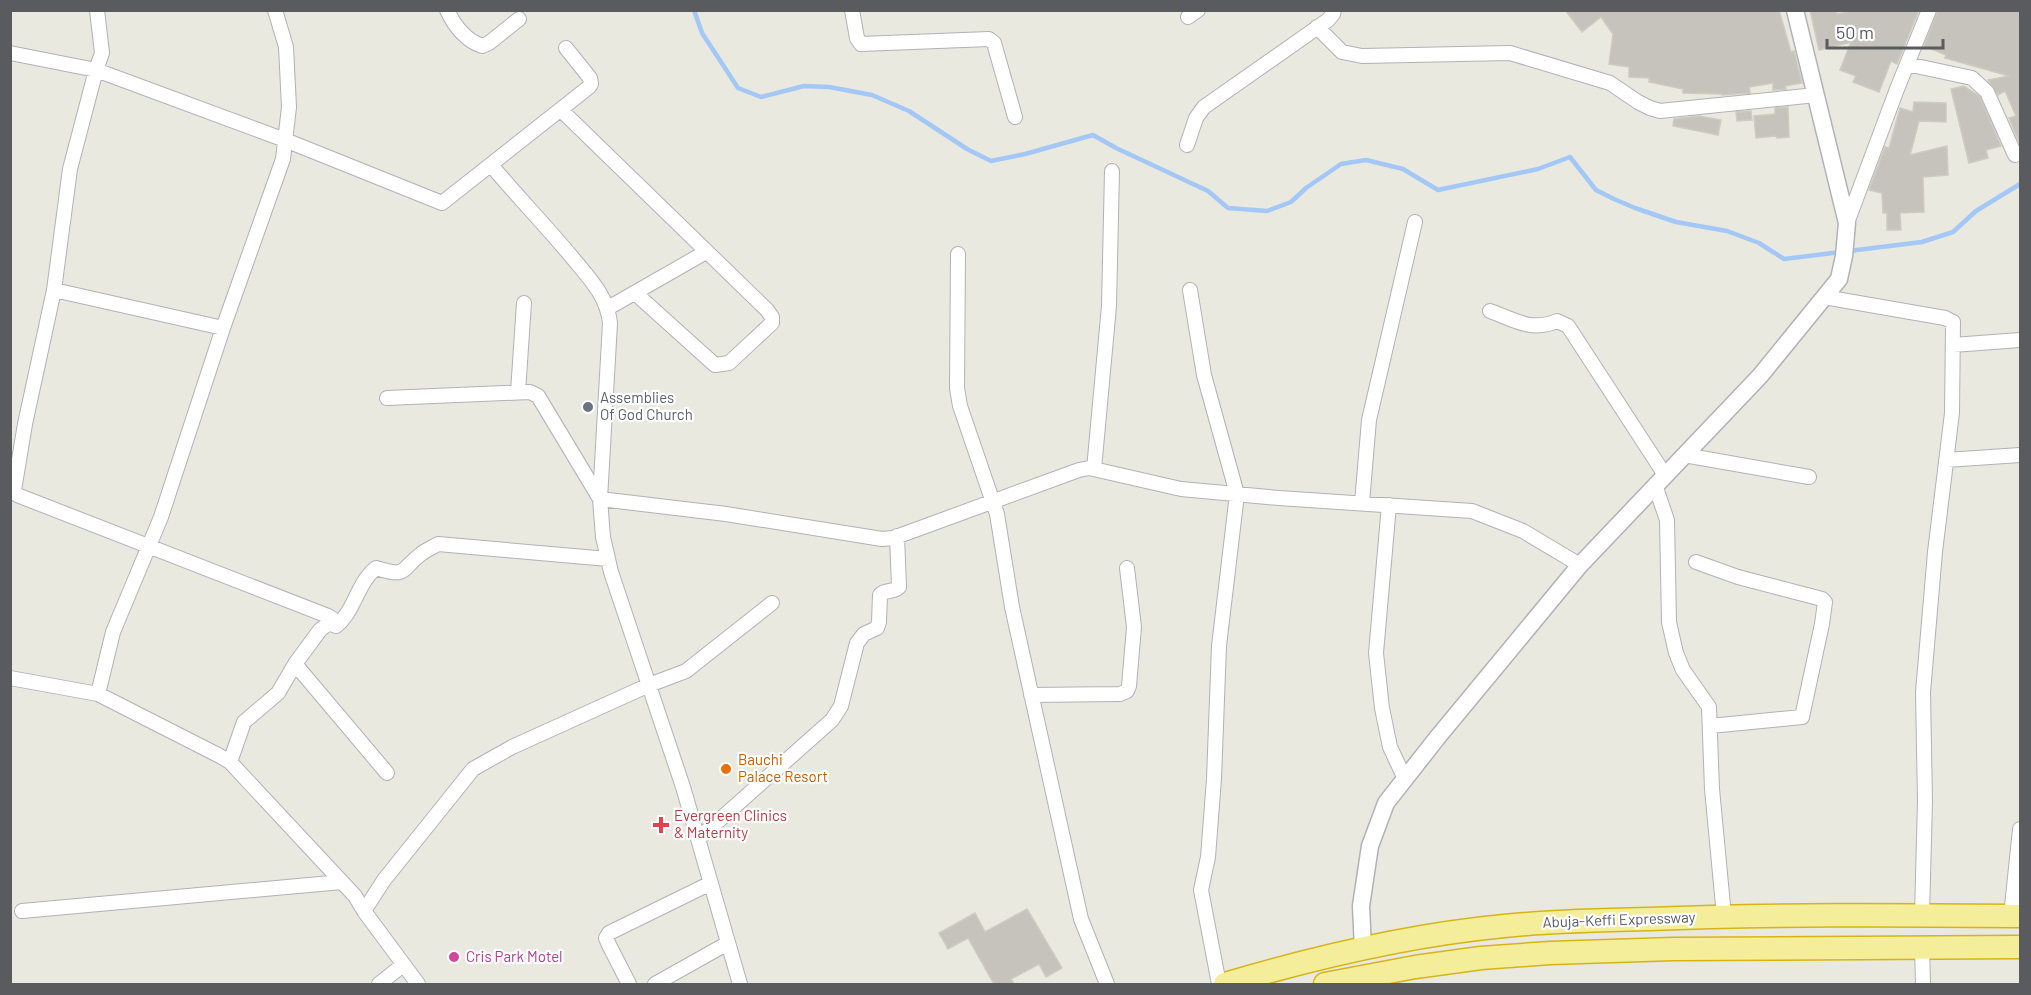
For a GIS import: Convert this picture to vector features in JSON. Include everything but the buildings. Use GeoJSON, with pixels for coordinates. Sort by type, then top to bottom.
{"type":"FeatureCollection","features":[{"type":"Feature","properties":{"kind":"highway","name":"Abuja-Keffi Expressway"},"geometry":{"type":"LineString","coordinates":[[1225,984],[1363,949],[1505,926],[1724,916],[2016,916]]}},
{"type":"Feature","properties":{"kind":"highway","name":"Abuja-Keffi Expressway"},"geometry":{"type":"LineString","coordinates":[[1325,984],[1415,967],[1481,958],[1550,953],[1673,949],[2020,947]]}},
{"type":"Feature","properties":{"kind":"street"},"geometry":{"type":"LineString","coordinates":[[97,10],[102,53],[70,169],[54,290],[25,424],[14,490],[17,495],[328,616],[339,623]]}},
{"type":"Feature","properties":{"kind":"street"},"geometry":{"type":"LineString","coordinates":[[99,694],[113,632],[161,517],[282,159],[289,107],[286,47],[275,10]]}},
{"type":"Feature","properties":{"kind":"street"},"geometry":{"type":"LineString","coordinates":[[447,10],[454,26],[476,44],[482,46],[519,19]]}},
{"type":"Feature","properties":{"kind":"street"},"geometry":{"type":"LineString","coordinates":[[852,10],[857,38],[861,44],[989,39],[994,43],[1015,117]]}},
{"type":"Feature","properties":{"kind":"street"},"geometry":{"type":"LineString","coordinates":[[1187,145],[1204,106],[1317,27],[1334,14],[1334,10]]}},
{"type":"Feature","properties":{"kind":"street"},"geometry":{"type":"LineString","coordinates":[[1796,10],[1847,223]]}},
{"type":"Feature","properties":{"kind":"street"},"geometry":{"type":"LineString","coordinates":[[1363,949],[1361,906],[1370,846],[1386,803],[1580,565],[1760,376],[1839,279],[1847,223],[1929,10]]}},
{"type":"Feature","properties":{"kind":"street"},"geometry":{"type":"LineString","coordinates":[[1317,27],[1342,52],[1362,56],[1510,53],[1610,83],[1638,102],[1660,111],[1815,95]]}},
{"type":"Feature","properties":{"kind":"street"},"geometry":{"type":"LineString","coordinates":[[10,53],[96,70],[285,140],[442,203],[591,84],[590,78],[566,48]]}},
{"type":"Feature","properties":{"kind":"street"},"geometry":{"type":"LineString","coordinates":[[1907,64],[1972,78],[1987,92],[2015,155]]}},
{"type":"Feature","properties":{"kind":"street"},"geometry":{"type":"LineString","coordinates":[[561,110],[767,310],[772,323],[729,363],[715,364],[636,293]]}},
{"type":"Feature","properties":{"kind":"street"},"geometry":{"type":"LineString","coordinates":[[491,165],[542,221],[601,293],[608,308],[610,323],[600,499],[603,537],[608,559],[684,787],[740,984]]}},
{"type":"Feature","properties":{"kind":"street"},"geometry":{"type":"LineString","coordinates":[[1094,469],[1108,306],[1112,171]]}},
{"type":"Feature","properties":{"kind":"street"},"geometry":{"type":"LineString","coordinates":[[1362,503],[1369,420],[1415,222]]}},
{"type":"Feature","properties":{"kind":"street"},"geometry":{"type":"LineString","coordinates":[[608,308],[706,252]]}},
{"type":"Feature","properties":{"kind":"street"},"geometry":{"type":"LineString","coordinates":[[958,254],[957,388],[960,406],[997,514],[1012,607],[1081,919],[1107,984]]}},
{"type":"Feature","properties":{"kind":"street"},"geometry":{"type":"LineString","coordinates":[[54,290],[223,328]]}},
{"type":"Feature","properties":{"kind":"street"},"geometry":{"type":"LineString","coordinates":[[1190,290],[1204,375],[1237,494],[1219,646],[1214,779],[1208,857],[1201,890],[1219,984]]}},
{"type":"Feature","properties":{"kind":"street"},"geometry":{"type":"LineString","coordinates":[[1824,297],[1945,318],[1953,322],[1952,413],[1935,552],[1923,692],[1922,915]]}},
{"type":"Feature","properties":{"kind":"street"},"geometry":{"type":"LineString","coordinates":[[518,392],[524,303]]}},
{"type":"Feature","properties":{"kind":"street"},"geometry":{"type":"LineString","coordinates":[[1490,311],[1534,327],[1557,321],[1568,326],[1660,480],[1667,520],[1669,622],[1676,653],[1683,670],[1708,707],[1712,789],[1724,916]]}},
{"type":"Feature","properties":{"kind":"street"},"geometry":{"type":"LineString","coordinates":[[1953,345],[2020,340]]}},
{"type":"Feature","properties":{"kind":"street"},"geometry":{"type":"LineString","coordinates":[[387,398],[530,392],[538,396],[600,499]]}},
{"type":"Feature","properties":{"kind":"street"},"geometry":{"type":"LineString","coordinates":[[10,421],[25,424]]}},
{"type":"Feature","properties":{"kind":"street"},"geometry":{"type":"LineString","coordinates":[[1684,455],[1809,477]]}},
{"type":"Feature","properties":{"kind":"street"},"geometry":{"type":"LineString","coordinates":[[1946,460],[2020,455]]}},
{"type":"Feature","properties":{"kind":"street"},"geometry":{"type":"LineString","coordinates":[[600,499],[726,514],[882,539],[897,536],[1078,470],[1094,469],[1181,489],[1472,511],[1523,531],[1580,565]]}},
{"type":"Feature","properties":{"kind":"street"},"geometry":{"type":"LineString","coordinates":[[1389,505],[1376,653],[1382,708],[1390,747],[1405,779]]}},
{"type":"Feature","properties":{"kind":"street"},"geometry":{"type":"LineString","coordinates":[[698,839],[832,720],[841,706],[857,644],[864,634],[877,627],[879,622],[880,595],[883,592],[895,591],[900,587],[897,536]]}},
{"type":"Feature","properties":{"kind":"street"},"geometry":{"type":"LineString","coordinates":[[230,762],[244,722],[278,693],[295,664],[320,630],[329,623],[336,626],[344,620],[369,574],[376,568],[400,573],[408,569],[421,554],[438,544],[608,559]]}},
{"type":"Feature","properties":{"kind":"street"},"geometry":{"type":"LineString","coordinates":[[1696,562],[1737,577],[1822,599],[1825,602],[1802,717],[1710,726]]}},
{"type":"Feature","properties":{"kind":"street"},"geometry":{"type":"LineString","coordinates":[[1031,695],[1120,694],[1127,691],[1134,627],[1127,568]]}},
{"type":"Feature","properties":{"kind":"street"},"geometry":{"type":"LineString","coordinates":[[364,911],[384,879],[473,769],[512,747],[649,685],[686,671],[772,603]]}},
{"type":"Feature","properties":{"kind":"street"},"geometry":{"type":"LineString","coordinates":[[295,664],[387,773]]}},
{"type":"Feature","properties":{"kind":"street"},"geometry":{"type":"LineString","coordinates":[[10,678],[99,694],[230,762],[355,896],[418,984]]}},
{"type":"Feature","properties":{"kind":"street"},"geometry":{"type":"LineString","coordinates":[[2016,916],[2020,829]]}},
{"type":"Feature","properties":{"kind":"street"},"geometry":{"type":"LineString","coordinates":[[22,911],[342,882]]}},
{"type":"Feature","properties":{"kind":"street"},"geometry":{"type":"LineString","coordinates":[[628,984],[606,938],[609,933],[711,883]]}},
{"type":"Feature","properties":{"kind":"street"},"geometry":{"type":"LineString","coordinates":[[655,984],[728,943]]}},
{"type":"Feature","properties":{"kind":"street"},"geometry":{"type":"LineString","coordinates":[[1922,947],[1923,984]]}},
{"type":"Feature","properties":{"kind":"street"},"geometry":{"type":"LineString","coordinates":[[379,984],[404,965]]}},
{"type":"Feature","properties":{"kind":"waterway"},"geometry":{"type":"LineString","coordinates":[[694,10],[702,33],[738,88],[761,97],[804,86],[829,87],[872,95],[909,111],[967,149],[991,161],[1093,135],[1208,191],[1228,208],[1267,211],[1291,202],[1306,188],[1341,164],[1366,160],[1403,169],[1438,190],[1538,169],[1570,157],[1596,190],[1614,199],[1676,222],[1727,231],[1759,243],[1784,259],[1922,242],[1953,232],[1976,211],[2020,184]]}},
{"type":"Feature","properties":{"kind":"place","name":"Assemblies Of God Church"},"geometry":{"type":"Point","coordinates":[588,407]}},
{"type":"Feature","properties":{"kind":"place","name":"Bauchi Palace Resort"},"geometry":{"type":"Point","coordinates":[726,769]}},
{"type":"Feature","properties":{"kind":"place","name":"Evergreen Clinics & Maternity"},"geometry":{"type":"Point","coordinates":[661,825]}},
{"type":"Feature","properties":{"kind":"place","name":"Cris Park Motel"},"geometry":{"type":"Point","coordinates":[454,957]}}]}
